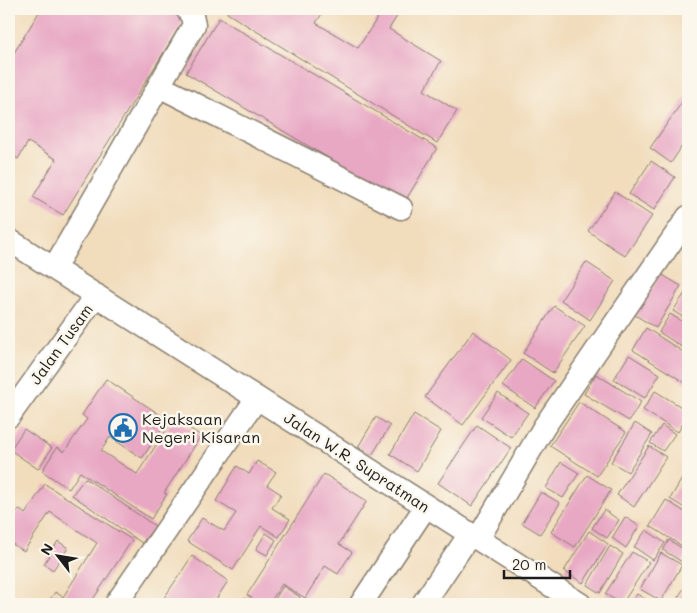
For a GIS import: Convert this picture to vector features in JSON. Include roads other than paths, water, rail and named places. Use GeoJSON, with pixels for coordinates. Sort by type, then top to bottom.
{"type":"FeatureCollection","features":[{"type":"Feature","properties":{"kind":"street"},"geometry":{"type":"LineString","coordinates":[[54,268],[194,25],[192,16],[187,9]]}},
{"type":"Feature","properties":{"kind":"street"},"geometry":{"type":"LineString","coordinates":[[159,86],[401,208]]}},
{"type":"Feature","properties":{"kind":"street"},"geometry":{"type":"LineString","coordinates":[[423,604],[474,537],[544,427],[688,217]]}},
{"type":"Feature","properties":{"kind":"street","name":"Jalan W.R. Supratman"},"geometry":{"type":"LineString","coordinates":[[9,240],[580,604]]}},
{"type":"Feature","properties":{"kind":"street","name":"Jalan Tusam"},"geometry":{"type":"LineString","coordinates":[[9,416],[96,295]]}},
{"type":"Feature","properties":{"kind":"street"},"geometry":{"type":"LineString","coordinates":[[116,604],[257,398]]}},
{"type":"Feature","properties":{"kind":"street"},"geometry":{"type":"LineString","coordinates":[[361,604],[426,506]]}},
{"type":"Feature","properties":{"kind":"place","name":"Kejaksaan Negeri Kisaran"},"geometry":{"type":"Point","coordinates":[123,428]}}]}
